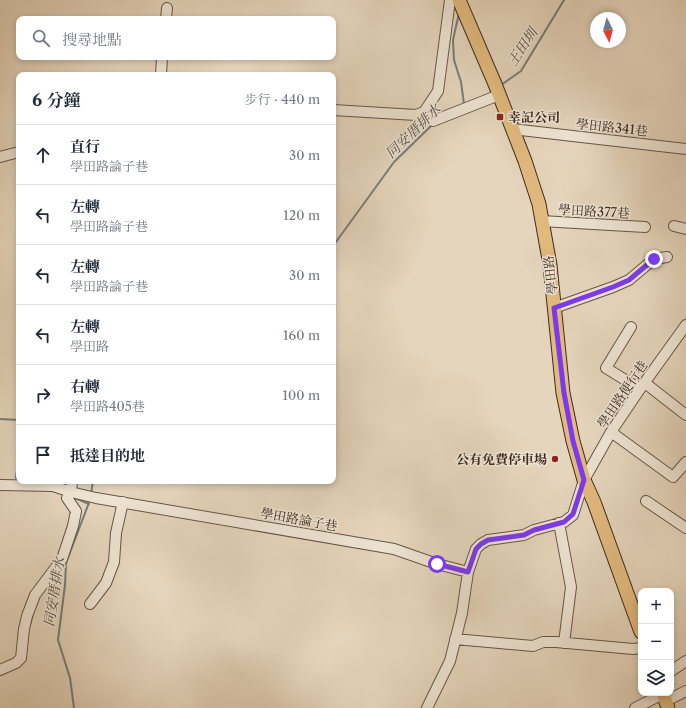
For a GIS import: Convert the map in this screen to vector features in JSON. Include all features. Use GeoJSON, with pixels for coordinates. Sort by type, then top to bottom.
{"type":"FeatureCollection","features":[{"type":"Feature","properties":{"kind":"main road","name":"學田路"},"geometry":{"type":"LineString","coordinates":[[459,0],[525,161],[539,204],[550,264],[564,393],[573,441],[584,480],[594,502],[638,624]]}},
{"type":"Feature","properties":{"kind":"street"},"geometry":{"type":"LineString","coordinates":[[336,110],[416,115],[424,112],[438,92],[450,0]]}},
{"type":"Feature","properties":{"kind":"street"},"geometry":{"type":"LineString","coordinates":[[166,16],[167,8]]}},
{"type":"Feature","properties":{"kind":"street"},"geometry":{"type":"LineString","coordinates":[[161,72],[162,60]]}},
{"type":"Feature","properties":{"kind":"street"},"geometry":{"type":"LineString","coordinates":[[424,112],[433,121],[499,95]]}},
{"type":"Feature","properties":{"kind":"street","name":"學田路341巷"},"geometry":{"type":"LineString","coordinates":[[512,129],[686,149]]}},
{"type":"Feature","properties":{"kind":"street"},"geometry":{"type":"LineString","coordinates":[[0,157],[16,153]]}},
{"type":"Feature","properties":{"kind":"street","name":"學田路377巷"},"geometry":{"type":"LineString","coordinates":[[541,220],[645,227]]}},
{"type":"Feature","properties":{"kind":"street"},"geometry":{"type":"LineString","coordinates":[[674,226],[686,228]]}},
{"type":"Feature","properties":{"kind":"street"},"geometry":{"type":"LineString","coordinates":[[554,308],[629,280],[654,259],[667,257]]}},
{"type":"Feature","properties":{"kind":"street","name":"學田路便行巷"},"geometry":{"type":"LineString","coordinates":[[584,480],[611,432],[686,325]]}},
{"type":"Feature","properties":{"kind":"street"},"geometry":{"type":"LineString","coordinates":[[631,328],[606,368],[642,386],[686,415]]}},
{"type":"Feature","properties":{"kind":"street"},"geometry":{"type":"LineString","coordinates":[[611,432],[673,477],[686,462]]}},
{"type":"Feature","properties":{"kind":"street"},"geometry":{"type":"LineString","coordinates":[[427,708],[450,661],[462,613],[468,572],[476,549],[488,540],[524,535],[534,530],[564,522],[573,514],[584,480]]}},
{"type":"Feature","properties":{"kind":"street"},"geometry":{"type":"LineString","coordinates":[[0,670],[16,663],[22,658],[24,629],[35,595],[62,559],[73,526],[76,511],[67,498],[71,492],[72,484]]}},
{"type":"Feature","properties":{"kind":"street","name":"學田路論子巷"},"geometry":{"type":"LineString","coordinates":[[0,485],[53,486],[71,492],[123,502],[394,549],[437,564],[468,572]]}},
{"type":"Feature","properties":{"kind":"street"},"geometry":{"type":"LineString","coordinates":[[646,501],[686,528]]}},
{"type":"Feature","properties":{"kind":"street"},"geometry":{"type":"LineString","coordinates":[[90,604],[106,583],[114,562],[116,533],[123,502]]}},
{"type":"Feature","properties":{"kind":"street"},"geometry":{"type":"LineString","coordinates":[[559,523],[571,587],[564,643]]}},
{"type":"Feature","properties":{"kind":"street"},"geometry":{"type":"LineString","coordinates":[[455,639],[533,646],[543,642],[638,648]]}},
{"type":"Feature","properties":{"kind":"street"},"geometry":{"type":"LineString","coordinates":[[674,669],[686,662]]}},
{"type":"Feature","properties":{"kind":"street"},"geometry":{"type":"LineString","coordinates":[[635,708],[686,691]]}},
{"type":"Feature","properties":{"kind":"waterway","name":"王田圳"},"geometry":{"type":"LineString","coordinates":[[501,85],[521,71],[564,0]]}},
{"type":"Feature","properties":{"kind":"waterway","name":"同安厝排水"},"geometry":{"type":"LineString","coordinates":[[459,13],[453,40],[454,60],[461,82],[464,104]]}},
{"type":"Feature","properties":{"kind":"waterway","name":"同安厝排水"},"geometry":{"type":"LineString","coordinates":[[336,242],[394,162],[433,124]]}},
{"type":"Feature","properties":{"kind":"waterway"},"geometry":{"type":"LineString","coordinates":[[0,419],[16,420]]}},
{"type":"Feature","properties":{"kind":"waterway","name":"同安厝排水"},"geometry":{"type":"LineString","coordinates":[[91,494],[93,484]]}},
{"type":"Feature","properties":{"kind":"waterway"},"geometry":{"type":"LineString","coordinates":[[75,498],[89,504]]}},
{"type":"Feature","properties":{"kind":"waterway","name":"同安厝排水"},"geometry":{"type":"LineString","coordinates":[[74,708],[70,678],[58,640],[65,585],[66,563],[90,500]]}},
{"type":"Feature","properties":{"kind":"waterway","name":"王田圳"},"geometry":{"type":"LineString","coordinates":[[58,572],[66,563]]}},
{"type":"Feature","properties":{"kind":"waterway","name":"王田圳"},"geometry":{"type":"LineString","coordinates":[[30,625],[34,610]]}},
{"type":"Feature","properties":{"kind":"place","name":"幸記公司"},"geometry":{"type":"Point","coordinates":[500,117]}},
{"type":"Feature","properties":{"kind":"place","name":"公有免費停車場"},"geometry":{"type":"Point","coordinates":[555,459]}},
{"type":"Feature","properties":{"kind":"route"},"geometry":{"type":"LineString","coordinates":[[437,564],[468,572],[476,549],[488,540],[524,535],[534,530],[564,522],[573,514],[584,480],[573,441],[564,393],[554,308],[629,280],[654,259]]}}]}
